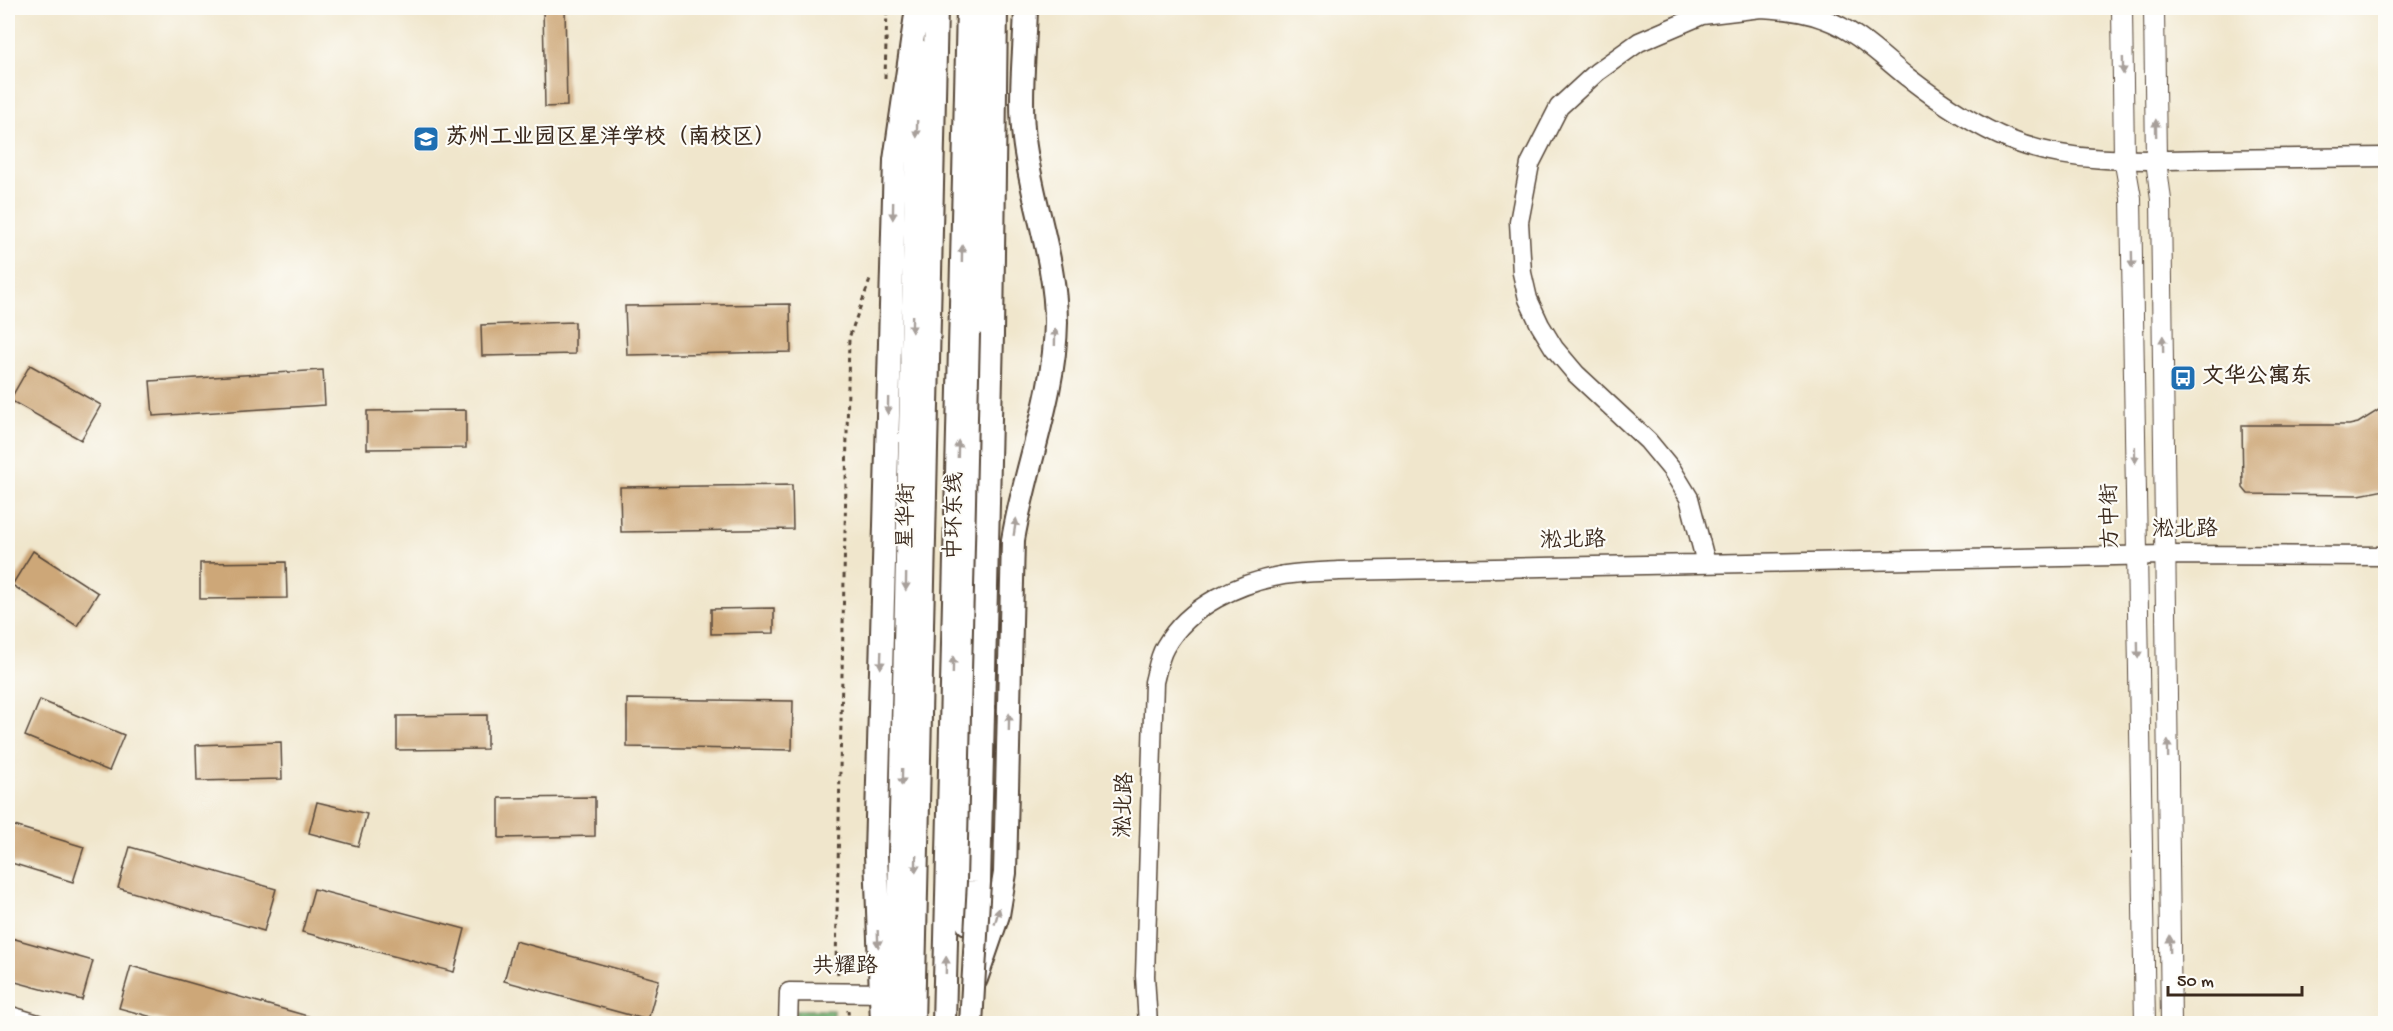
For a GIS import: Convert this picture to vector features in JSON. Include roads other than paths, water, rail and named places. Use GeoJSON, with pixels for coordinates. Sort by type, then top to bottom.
{"type":"FeatureCollection","features":[{"type":"Feature","properties":{"kind":"main road"},"geometry":{"type":"LineString","coordinates":[[882,1023],[888,992],[876,854],[895,160],[918,8]]}},
{"type":"Feature","properties":{"kind":"main road","name":"星华街"},"geometry":{"type":"LineString","coordinates":[[896,1023],[888,992],[918,8]]}},
{"type":"Feature","properties":{"kind":"main road","name":"中环东线"},"geometry":{"type":"LineString","coordinates":[[913,1023],[936,8]]}},
{"type":"Feature","properties":{"kind":"main road","name":"中环东线"},"geometry":{"type":"LineString","coordinates":[[944,1023],[968,8]]}},
{"type":"Feature","properties":{"kind":"main road"},"geometry":{"type":"LineString","coordinates":[[967,1019],[985,8]]}},
{"type":"Feature","properties":{"kind":"main road"},"geometry":{"type":"LineString","coordinates":[[967,1019],[979,882],[992,334],[996,8]]}},
{"type":"Feature","properties":{"kind":"main road"},"geometry":{"type":"LineString","coordinates":[[967,1019],[1003,895],[1013,540],[1017,513],[1050,380],[1055,348],[1055,298],[1024,140],[1026,8]]}},
{"type":"Feature","properties":{"kind":"main road","name":"方中街"},"geometry":{"type":"LineString","coordinates":[[2122,8],[2124,158],[2131,198],[2145,1023]]}},
{"type":"Feature","properties":{"kind":"main road"},"geometry":{"type":"LineString","coordinates":[[2154,8],[2156,160],[2161,200],[2171,1023]]}},
{"type":"Feature","properties":{"kind":"street"},"geometry":{"type":"LineString","coordinates":[[1706,563],[1689,498],[1672,470],[1648,441],[1576,374],[1554,348],[1528,299],[1522,273],[1519,222],[1530,164],[1559,107],[1597,72],[1639,42],[1702,15],[1761,8],[1795,10],[1825,19],[1854,35],[1923,90],[1964,116],[2009,139],[2044,152],[2086,158],[2156,160],[2385,157]]}},
{"type":"Feature","properties":{"kind":"street","name":"淞北路"},"geometry":{"type":"LineString","coordinates":[[1148,1023],[1145,976],[1154,682],[1164,648],[1181,625],[1200,607],[1251,583],[1286,575],[1339,571],[2137,555],[2385,556]]}},
{"type":"Feature","properties":{"kind":"street","name":"共耀路"},"geometry":{"type":"LineString","coordinates":[[788,1023],[789,992],[888,992]]}},
{"type":"Feature","properties":{"kind":"street"},"geometry":{"type":"LineString","coordinates":[[8,1016],[38,1023]]}},
{"type":"Feature","properties":{"kind":"place","name":"苏州工业园区星洋学校（南校区）"},"geometry":{"type":"Point","coordinates":[426,139]}},
{"type":"Feature","properties":{"kind":"place","name":"文华公寓东"},"geometry":{"type":"Point","coordinates":[2183,378]}}]}
